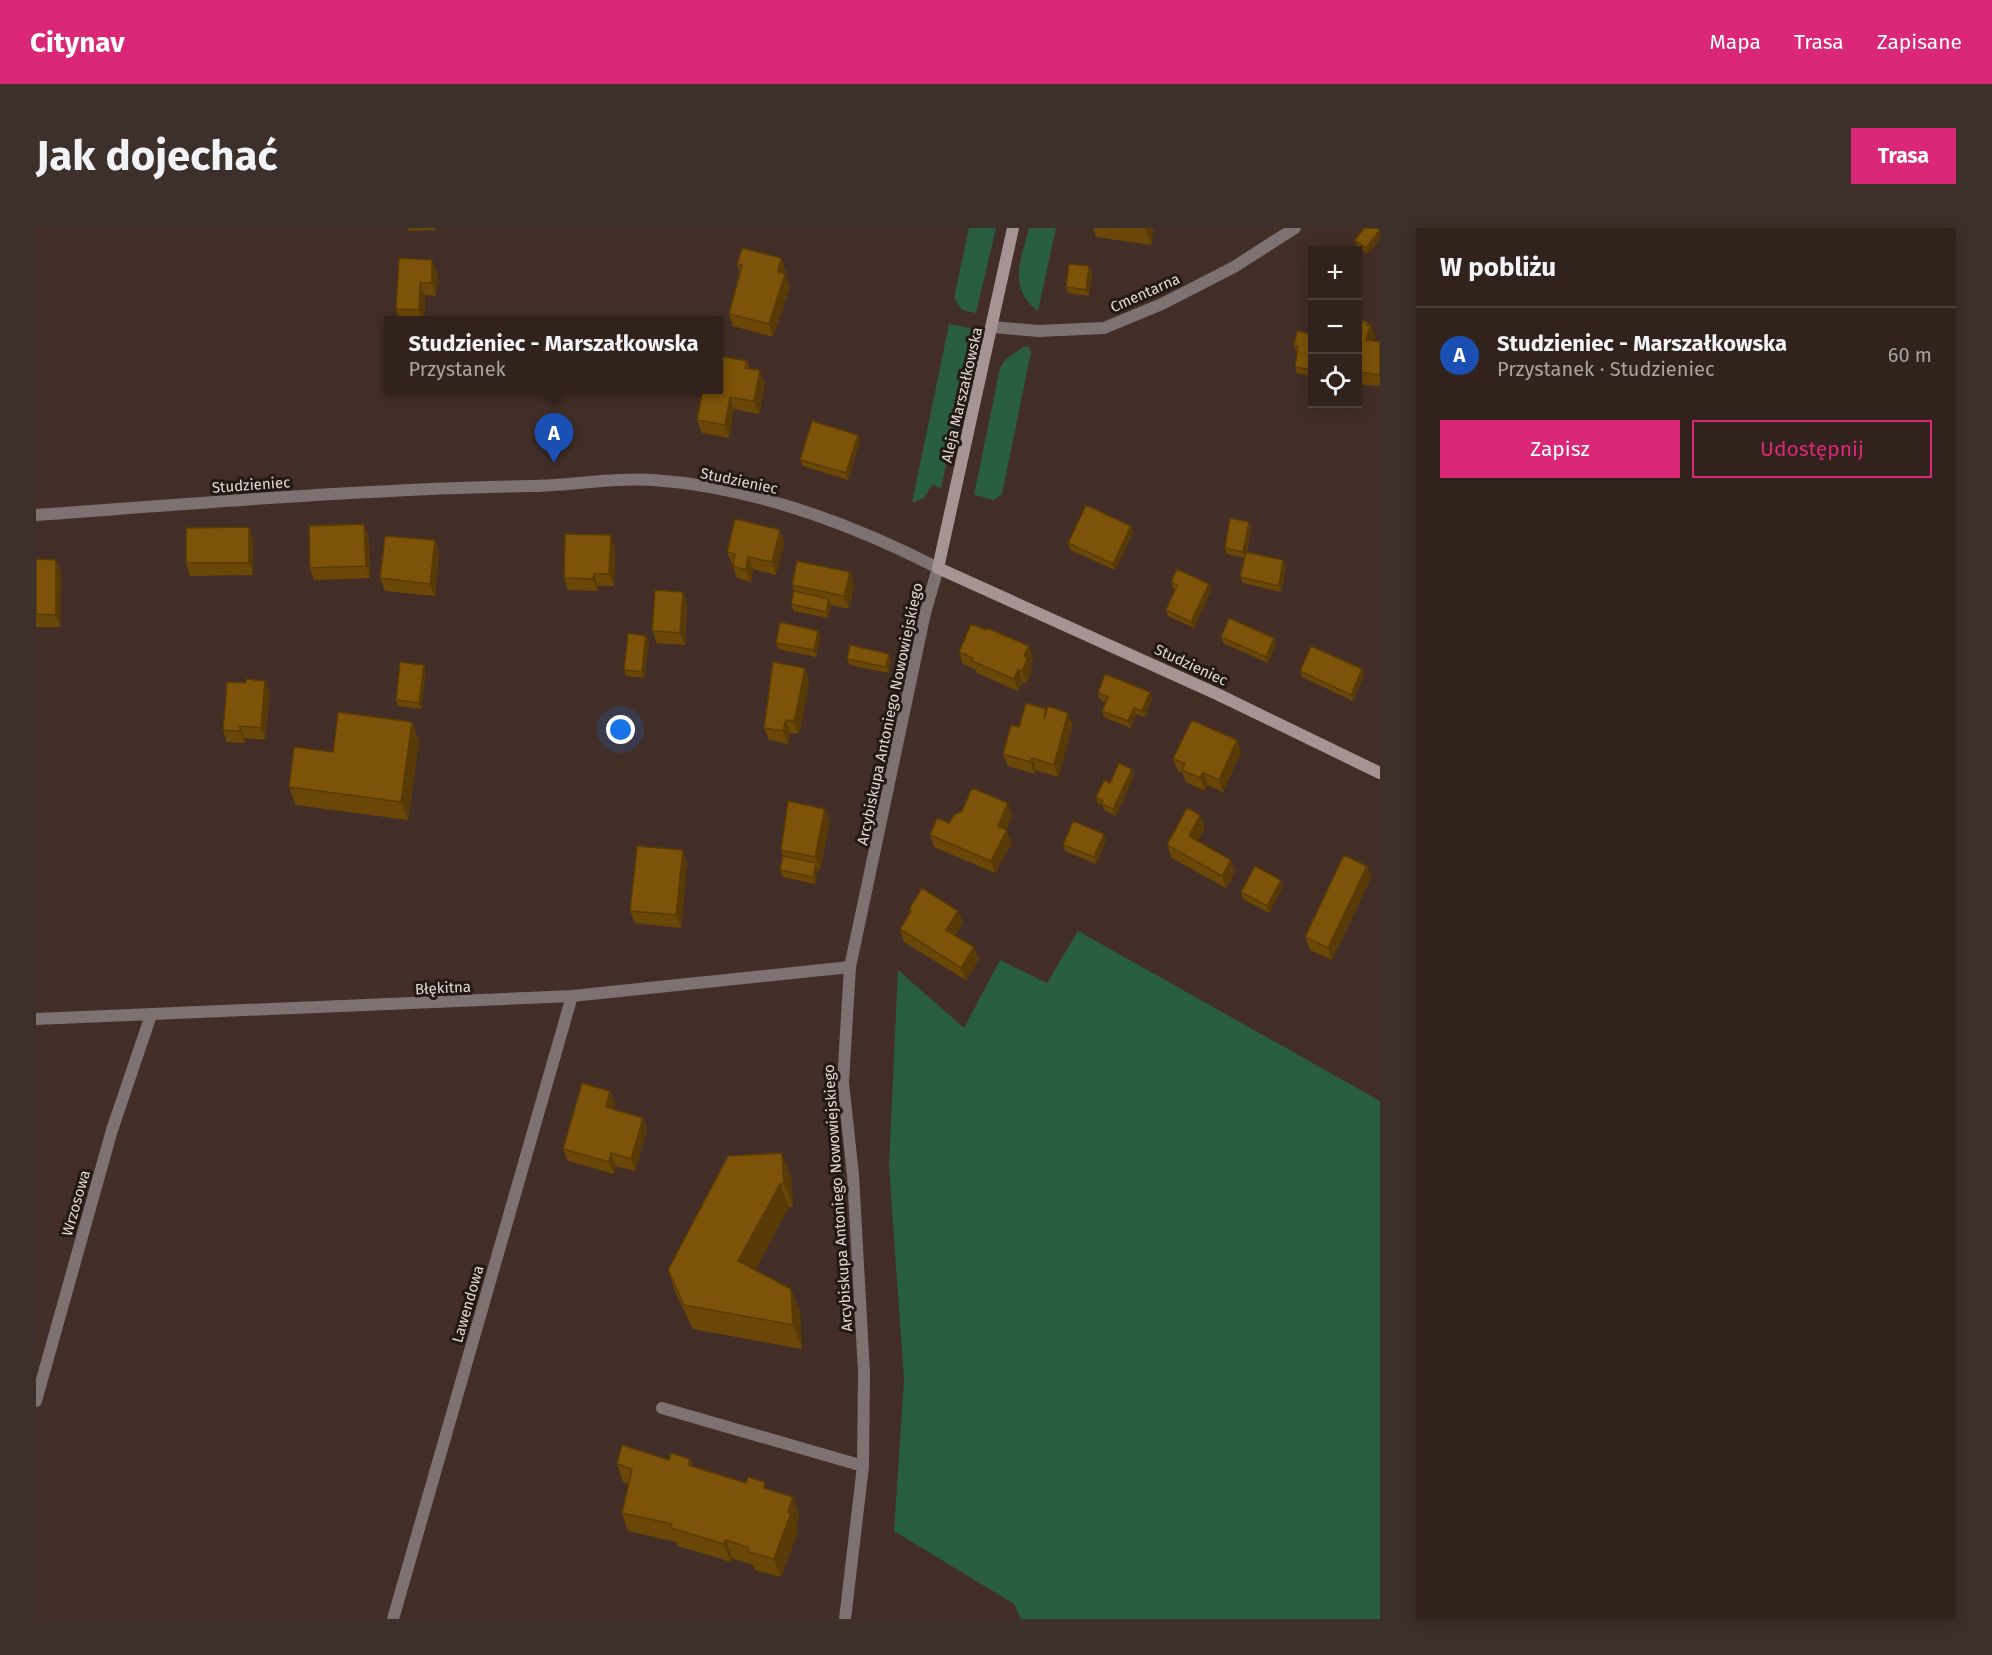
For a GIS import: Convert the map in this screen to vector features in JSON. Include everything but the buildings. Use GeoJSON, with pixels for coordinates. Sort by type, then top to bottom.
{"type":"FeatureCollection","features":[{"type":"Feature","properties":{"kind":"main road","name":"Aleja Marszałkowska"},"geometry":{"type":"LineString","coordinates":[[938,568],[1013,228]]}},
{"type":"Feature","properties":{"kind":"main road","name":"Studzieniec"},"geometry":{"type":"LineString","coordinates":[[938,568],[1217,694],[1380,772]]}},
{"type":"Feature","properties":{"kind":"street","name":"Cmentarna"},"geometry":{"type":"LineString","coordinates":[[993,327],[1040,331],[1104,328],[1162,304],[1234,267],[1295,228]]}},
{"type":"Feature","properties":{"kind":"street","name":"Studzieniec"},"geometry":{"type":"LineString","coordinates":[[36,515],[413,488],[533,486],[652,480],[733,492],[813,512],[893,545],[938,568]]}},
{"type":"Feature","properties":{"kind":"street","name":"Arcybiskupa Antoniego Nowowiejskiego"},"geometry":{"type":"LineString","coordinates":[[845,1619],[863,1466],[863,1360],[853,1175],[843,1082],[850,968],[925,613],[938,568]]}},
{"type":"Feature","properties":{"kind":"street","name":"Błękitna"},"geometry":{"type":"LineString","coordinates":[[36,1019],[572,996],[850,968]]}},
{"type":"Feature","properties":{"kind":"street","name":"Lawendowa"},"geometry":{"type":"LineString","coordinates":[[393,1619],[572,996]]}},
{"type":"Feature","properties":{"kind":"street","name":"Wrzosowa"},"geometry":{"type":"LineString","coordinates":[[36,1401],[112,1130],[151,1015]]}},
{"type":"Feature","properties":{"kind":"street"},"geometry":{"type":"LineString","coordinates":[[662,1408],[863,1466]]}},
{"type":"Feature","properties":{"kind":"green space"},"geometry":{"type":"Polygon","coordinates":[[[969,228],[996,228],[976,313],[962,310],[954,298],[969,228]]]}},
{"type":"Feature","properties":{"kind":"green space"},"geometry":{"type":"Polygon","coordinates":[[[1029,228],[1056,228],[1038,311],[1028,302],[1019,283],[1020,262],[1029,228]]]}},
{"type":"Feature","properties":{"kind":"green space"},"geometry":{"type":"Polygon","coordinates":[[[949,324],[970,328],[974,333],[941,488],[932,485],[924,498],[912,503],[949,324]]]}},
{"type":"Feature","properties":{"kind":"green space"},"geometry":{"type":"Polygon","coordinates":[[[1023,347],[1029,347],[1031,352],[1002,494],[994,500],[974,495],[1000,368],[1006,359],[1023,347]]]}},
{"type":"Feature","properties":{"kind":"green space"},"geometry":{"type":"Polygon","coordinates":[[[1078,931],[1380,1101],[1380,1619],[1021,1619],[1014,1604],[894,1531],[904,1380],[889,1166],[898,970],[964,1028],[1000,960],[1047,983],[1078,931]]]}},
{"type":"Feature","properties":{"kind":"place","name":"Studzieniec - Marszałkowska"},"geometry":{"type":"Point","coordinates":[554,463]}}]}
